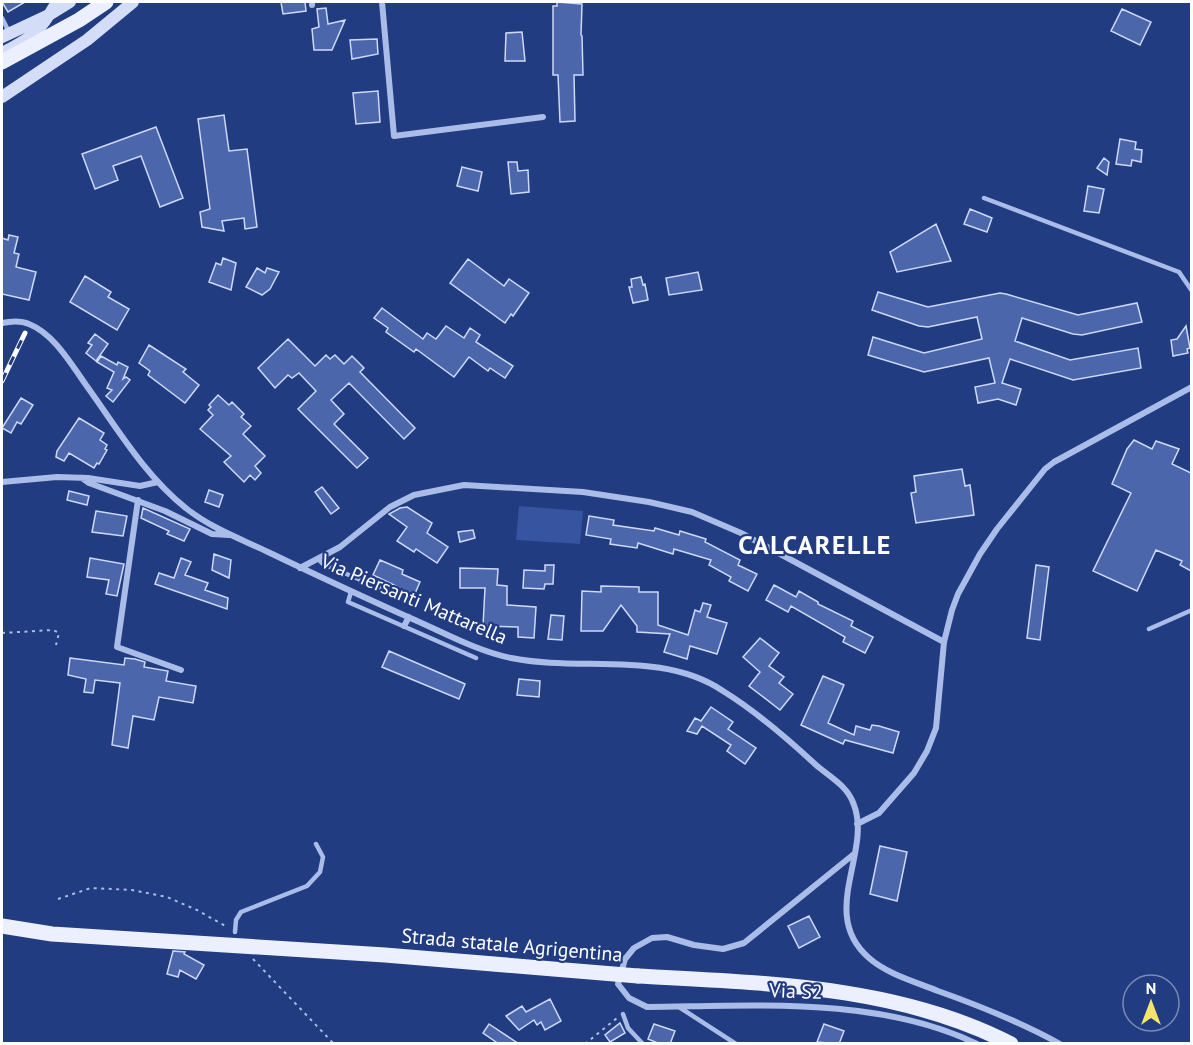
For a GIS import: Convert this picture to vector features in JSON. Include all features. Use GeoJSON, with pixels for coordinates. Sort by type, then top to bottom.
{"type":"FeatureCollection","features":[{"type":"Feature","properties":{"kind":"main road"},"geometry":{"type":"LineString","coordinates":[[2,62],[79,20],[106,2]]}},
{"type":"Feature","properties":{"kind":"main road","name":"Strada statale Agrigentina"},"geometry":{"type":"LineString","coordinates":[[2,926],[52,934],[748,982],[870,997],[913,1006],[953,1018],[1011,1044]]}},
{"type":"Feature","properties":{"kind":"street"},"geometry":{"type":"LineString","coordinates":[[2,53],[29,40],[39,30],[57,2]]}},
{"type":"Feature","properties":{"kind":"street"},"geometry":{"type":"LineString","coordinates":[[5,35],[49,15],[70,2]]}},
{"type":"Feature","properties":{"kind":"street"},"geometry":{"type":"LineString","coordinates":[[2,97],[87,40],[133,2]]}},
{"type":"Feature","properties":{"kind":"street"},"geometry":{"type":"LineString","coordinates":[[382,2],[394,136],[543,117]]}},
{"type":"Feature","properties":{"kind":"street","name":"Via Piersanti Mattarella"},"geometry":{"type":"LineString","coordinates":[[2,323],[16,321],[30,324],[58,346],[158,482],[197,516],[234,536],[351,592],[480,648],[511,658],[536,662],[666,668],[682,671],[705,680],[770,724],[837,781],[849,793],[856,808],[857,824],[854,854],[848,879],[846,915],[850,931],[868,958],[910,980],[1015,1021],[1060,1044]]}},
{"type":"Feature","properties":{"kind":"street"},"geometry":{"type":"LineString","coordinates":[[857,824],[879,813],[914,773],[927,751],[936,728],[944,642],[951,610],[965,580],[997,529],[1045,469],[1054,462],[1191,387]]}},
{"type":"Feature","properties":{"kind":"street"},"geometry":{"type":"LineString","coordinates":[[2,482],[57,477],[141,486],[158,482]]}},
{"type":"Feature","properties":{"kind":"street"},"geometry":{"type":"LineString","coordinates":[[82,478],[89,483],[138,500],[212,534],[234,536]]}},
{"type":"Feature","properties":{"kind":"street"},"geometry":{"type":"LineString","coordinates":[[300,568],[350,540],[390,507],[414,495],[464,485],[583,492],[649,502],[692,512],[741,533],[944,642]]}},
{"type":"Feature","properties":{"kind":"street"},"geometry":{"type":"LineString","coordinates":[[138,500],[117,646],[181,670]]}},
{"type":"Feature","properties":{"kind":"street"},"geometry":{"type":"LineString","coordinates":[[404,626],[409,617]]}},
{"type":"Feature","properties":{"kind":"street","name":"Via S2"},"geometry":{"type":"LineString","coordinates":[[854,854],[744,943],[723,949],[694,945],[667,937],[652,938],[634,948],[625,959],[618,984],[629,998],[647,1007],[803,1006],[906,1018],[960,1035],[977,1044]]}},
{"type":"Feature","properties":{"kind":"lane"},"geometry":{"type":"LineString","coordinates":[[2,18],[5,35]]}},
{"type":"Feature","properties":{"kind":"lane"},"geometry":{"type":"LineString","coordinates":[[984,198],[1179,272],[1191,291]]}},
{"type":"Feature","properties":{"kind":"lane"},"geometry":{"type":"LineString","coordinates":[[318,559],[323,564],[388,592]]}},
{"type":"Feature","properties":{"kind":"lane"},"geometry":{"type":"LineString","coordinates":[[351,592],[348,602],[476,658]]}},
{"type":"Feature","properties":{"kind":"lane"},"geometry":{"type":"LineString","coordinates":[[1149,629],[1191,610]]}},
{"type":"Feature","properties":{"kind":"lane"},"geometry":{"type":"LineString","coordinates":[[235,932],[236,920],[241,912],[307,886],[320,872],[323,857],[316,844]]}},
{"type":"Feature","properties":{"kind":"lane"},"geometry":{"type":"LineString","coordinates":[[679,1007],[736,1044]]}},
{"type":"Feature","properties":{"kind":"lane"},"geometry":{"type":"LineString","coordinates":[[623,1014],[628,1028],[643,1044]]}},
{"type":"Feature","properties":{"kind":"path"},"geometry":{"type":"LineString","coordinates":[[2,633],[53,630],[59,633],[56,645]]}},
{"type":"Feature","properties":{"kind":"path"},"geometry":{"type":"LineString","coordinates":[[58,899],[91,888],[132,890],[167,897],[197,910],[235,932]]}},
{"type":"Feature","properties":{"kind":"path"},"geometry":{"type":"LineString","coordinates":[[252,958],[334,1044]]}},
{"type":"Feature","properties":{"kind":"path"},"geometry":{"type":"LineString","coordinates":[[585,1044],[623,1014]]}},
{"type":"Feature","properties":{"kind":"shaded area"},"geometry":{"type":"Polygon","coordinates":[[[519,506],[583,511],[580,544],[516,540],[519,506]]]}},
{"type":"Feature","properties":{"kind":"building"},"geometry":{"type":"Polygon","coordinates":[[[2,2],[25,2],[8,12],[2,2]]]}},
{"type":"Feature","properties":{"kind":"building"},"geometry":{"type":"Polygon","coordinates":[[[281,2],[305,2],[306,11],[283,14],[281,2]]]}},
{"type":"Feature","properties":{"kind":"building"},"geometry":{"type":"Polygon","coordinates":[[[557,2],[582,4],[583,75],[574,75],[575,121],[560,122],[558,75],[553,75],[553,6],[557,6],[557,2]]]}},
{"type":"Feature","properties":{"kind":"building"},"geometry":{"type":"Polygon","coordinates":[[[326,8],[328,24],[345,20],[332,50],[314,50],[312,29],[319,27],[317,9],[326,8]]]}},
{"type":"Feature","properties":{"kind":"building"},"geometry":{"type":"Polygon","coordinates":[[[1122,9],[1151,22],[1140,45],[1111,31],[1122,9]]]}},
{"type":"Feature","properties":{"kind":"building"},"geometry":{"type":"Polygon","coordinates":[[[522,32],[525,61],[505,61],[506,33],[522,32]]]}},
{"type":"Feature","properties":{"kind":"building"},"geometry":{"type":"Polygon","coordinates":[[[377,39],[378,54],[352,59],[350,40],[377,39]]]}},
{"type":"Feature","properties":{"kind":"building"},"geometry":{"type":"Polygon","coordinates":[[[378,91],[380,122],[356,124],[353,93],[378,91]]]}},
{"type":"Feature","properties":{"kind":"building"},"geometry":{"type":"Polygon","coordinates":[[[224,115],[229,151],[247,149],[257,227],[245,229],[244,218],[222,221],[224,231],[202,227],[200,212],[210,209],[198,119],[224,115]]]}},
{"type":"Feature","properties":{"kind":"building"},"geometry":{"type":"Polygon","coordinates":[[[156,127],[183,198],[160,207],[141,156],[113,166],[118,180],[95,189],[82,154],[156,127]]]}},
{"type":"Feature","properties":{"kind":"building"},"geometry":{"type":"Polygon","coordinates":[[[1120,139],[1136,142],[1135,149],[1142,150],[1141,162],[1132,160],[1131,166],[1116,164],[1120,139]]]}},
{"type":"Feature","properties":{"kind":"building"},"geometry":{"type":"Polygon","coordinates":[[[1104,158],[1109,162],[1107,175],[1097,168],[1104,158]]]}},
{"type":"Feature","properties":{"kind":"building"},"geometry":{"type":"Polygon","coordinates":[[[508,162],[517,162],[518,171],[528,170],[529,192],[511,194],[508,162]]]}},
{"type":"Feature","properties":{"kind":"building"},"geometry":{"type":"Polygon","coordinates":[[[462,167],[482,172],[478,191],[457,186],[462,167]]]}},
{"type":"Feature","properties":{"kind":"building"},"geometry":{"type":"Polygon","coordinates":[[[1088,186],[1104,189],[1099,213],[1084,211],[1088,186]]]}},
{"type":"Feature","properties":{"kind":"building"},"geometry":{"type":"Polygon","coordinates":[[[970,209],[992,218],[987,232],[964,224],[970,209]]]}},
{"type":"Feature","properties":{"kind":"building"},"geometry":{"type":"Polygon","coordinates":[[[936,224],[951,261],[897,272],[890,252],[936,224]]]}},
{"type":"Feature","properties":{"kind":"building"},"geometry":{"type":"Polygon","coordinates":[[[9,235],[18,237],[14,253],[19,254],[16,267],[36,272],[29,300],[2,294],[2,238],[8,240],[9,235]]]}},
{"type":"Feature","properties":{"kind":"building"},"geometry":{"type":"Polygon","coordinates":[[[223,258],[236,263],[231,290],[209,282],[216,263],[221,265],[223,258]]]}},
{"type":"Feature","properties":{"kind":"building"},"geometry":{"type":"Polygon","coordinates":[[[468,259],[504,286],[509,279],[529,293],[513,316],[511,314],[505,323],[450,283],[468,259]]]}},
{"type":"Feature","properties":{"kind":"building"},"geometry":{"type":"Polygon","coordinates":[[[257,268],[265,273],[267,268],[279,272],[270,289],[262,295],[246,287],[257,268]]]}},
{"type":"Feature","properties":{"kind":"building"},"geometry":{"type":"Polygon","coordinates":[[[698,272],[702,290],[669,295],[666,278],[698,272]]]}},
{"type":"Feature","properties":{"kind":"building"},"geometry":{"type":"Polygon","coordinates":[[[85,276],[111,292],[108,297],[129,309],[117,330],[70,302],[85,276]]]}},
{"type":"Feature","properties":{"kind":"building"},"geometry":{"type":"Polygon","coordinates":[[[641,277],[648,300],[633,303],[629,287],[632,287],[631,279],[641,277]]]}},
{"type":"Feature","properties":{"kind":"building"},"geometry":{"type":"Polygon","coordinates":[[[878,292],[928,307],[1000,293],[1078,315],[1137,303],[1142,322],[1082,335],[1022,318],[1015,341],[1070,360],[1138,348],[1141,368],[1073,380],[1010,359],[1002,383],[1021,389],[1016,405],[998,399],[978,403],[975,387],[995,383],[989,358],[924,372],[868,355],[873,337],[924,353],[982,339],[977,317],[928,327],[919,326],[872,310],[878,292]]]}},
{"type":"Feature","properties":{"kind":"building"},"geometry":{"type":"Polygon","coordinates":[[[382,308],[423,339],[427,333],[436,339],[446,326],[464,338],[470,328],[480,335],[476,342],[513,366],[505,378],[490,368],[488,371],[469,357],[454,377],[416,349],[414,352],[386,332],[388,328],[374,318],[382,308]]]}},
{"type":"Feature","properties":{"kind":"building"},"geometry":{"type":"Polygon","coordinates":[[[1186,326],[1190,348],[1187,349],[1188,353],[1173,356],[1171,340],[1177,339],[1186,326]]]}},
{"type":"Feature","properties":{"kind":"building"},"geometry":{"type":"Polygon","coordinates":[[[95,334],[108,344],[96,361],[86,353],[92,345],[88,343],[95,334]]]}},
{"type":"Feature","properties":{"kind":"building"},"geometry":{"type":"Polygon","coordinates":[[[288,339],[315,366],[326,355],[330,359],[335,355],[344,364],[352,356],[364,368],[360,372],[415,428],[404,439],[349,383],[331,400],[344,414],[334,424],[368,458],[357,468],[298,409],[316,391],[299,373],[292,378],[288,375],[275,388],[258,368],[288,339]]]}},
{"type":"Feature","properties":{"kind":"building"},"geometry":{"type":"Polygon","coordinates":[[[149,345],[186,369],[183,372],[199,385],[185,403],[148,375],[150,371],[139,363],[149,345]]]}},
{"type":"Feature","properties":{"kind":"building"},"geometry":{"type":"Polygon","coordinates":[[[101,356],[117,365],[118,362],[128,367],[123,379],[126,377],[130,380],[113,402],[106,396],[112,390],[107,388],[114,372],[97,362],[101,356]]]}},
{"type":"Feature","properties":{"kind":"building"},"geometry":{"type":"Polygon","coordinates":[[[218,395],[229,405],[232,402],[244,414],[241,417],[251,426],[243,434],[265,456],[255,466],[261,473],[255,480],[250,475],[244,482],[224,462],[231,456],[200,429],[213,415],[208,410],[211,407],[209,405],[218,395]]]}},
{"type":"Feature","properties":{"kind":"building"},"geometry":{"type":"Polygon","coordinates":[[[21,398],[33,405],[21,424],[17,422],[11,433],[2,428],[21,398]]]}},
{"type":"Feature","properties":{"kind":"building"},"geometry":{"type":"Polygon","coordinates":[[[79,418],[104,433],[100,440],[107,445],[105,449],[107,450],[94,468],[69,453],[64,461],[56,457],[57,451],[79,418]]]}},
{"type":"Feature","properties":{"kind":"building"},"geometry":{"type":"Polygon","coordinates":[[[1134,440],[1152,449],[1156,441],[1179,449],[1172,464],[1191,473],[1191,571],[1180,565],[1182,561],[1156,550],[1137,591],[1093,571],[1131,493],[1112,484],[1127,449],[1134,440]]]}},
{"type":"Feature","properties":{"kind":"building"},"geometry":{"type":"Polygon","coordinates":[[[962,469],[965,486],[970,485],[974,515],[916,523],[911,493],[916,492],[914,476],[962,469]]]}},
{"type":"Feature","properties":{"kind":"building"},"geometry":{"type":"Polygon","coordinates":[[[322,487],[339,508],[331,514],[315,492],[322,487]]]}},
{"type":"Feature","properties":{"kind":"building"},"geometry":{"type":"Polygon","coordinates":[[[209,490],[223,495],[219,507],[205,502],[209,490]]]}},
{"type":"Feature","properties":{"kind":"building"},"geometry":{"type":"Polygon","coordinates":[[[69,491],[89,496],[87,505],[67,500],[69,491]]]}},
{"type":"Feature","properties":{"kind":"building"},"geometry":{"type":"Polygon","coordinates":[[[407,507],[432,523],[427,533],[448,547],[437,563],[416,549],[414,552],[397,541],[407,527],[389,514],[407,507]]]}},
{"type":"Feature","properties":{"kind":"building"},"geometry":{"type":"Polygon","coordinates":[[[143,508],[190,529],[184,541],[167,534],[169,531],[141,518],[143,508]]]}},
{"type":"Feature","properties":{"kind":"building"},"geometry":{"type":"Polygon","coordinates":[[[96,511],[127,516],[123,536],[92,532],[96,511]]]}},
{"type":"Feature","properties":{"kind":"building"},"geometry":{"type":"Polygon","coordinates":[[[589,516],[614,520],[613,525],[654,531],[655,528],[679,535],[680,531],[706,539],[705,542],[740,560],[738,565],[757,574],[748,591],[729,581],[731,577],[709,565],[711,560],[674,549],[673,554],[638,543],[637,548],[610,544],[611,539],[586,535],[589,516]]]}},
{"type":"Feature","properties":{"kind":"building"},"geometry":{"type":"Polygon","coordinates":[[[473,530],[475,538],[460,542],[458,532],[473,530]]]}},
{"type":"Feature","properties":{"kind":"building"},"geometry":{"type":"Polygon","coordinates":[[[214,554],[231,560],[229,578],[212,570],[214,554]]]}},
{"type":"Feature","properties":{"kind":"building"},"geometry":{"type":"Polygon","coordinates":[[[90,558],[124,564],[117,596],[106,594],[109,580],[87,577],[90,558]]]}},
{"type":"Feature","properties":{"kind":"building"},"geometry":{"type":"Polygon","coordinates":[[[181,558],[191,562],[185,575],[208,583],[205,590],[228,598],[227,609],[155,584],[159,573],[174,578],[181,558]]]}},
{"type":"Feature","properties":{"kind":"building"},"geometry":{"type":"Polygon","coordinates":[[[380,560],[403,570],[402,574],[420,582],[413,598],[395,590],[396,586],[373,575],[380,560]]]}},
{"type":"Feature","properties":{"kind":"building"},"geometry":{"type":"Polygon","coordinates":[[[545,565],[554,565],[553,584],[545,584],[544,589],[523,588],[524,570],[545,571],[545,565]]]}},
{"type":"Feature","properties":{"kind":"building"},"geometry":{"type":"Polygon","coordinates":[[[1036,565],[1049,567],[1040,640],[1027,638],[1036,565]]]}},
{"type":"Feature","properties":{"kind":"building"},"geometry":{"type":"Polygon","coordinates":[[[460,568],[498,569],[497,585],[507,586],[507,605],[536,607],[534,638],[518,637],[518,627],[483,626],[485,588],[460,588],[460,568]]]}},
{"type":"Feature","properties":{"kind":"building"},"geometry":{"type":"Polygon","coordinates":[[[774,585],[796,597],[799,591],[818,604],[853,621],[851,626],[873,637],[865,653],[843,642],[845,637],[791,606],[788,612],[766,600],[774,585]]]}},
{"type":"Feature","properties":{"kind":"building"},"geometry":{"type":"Polygon","coordinates":[[[601,586],[639,587],[639,592],[658,592],[658,625],[688,635],[695,610],[700,612],[703,603],[711,605],[707,617],[727,623],[717,654],[690,646],[687,659],[664,652],[670,634],[637,632],[637,626],[621,605],[603,631],[581,631],[582,591],[601,592],[601,586]]]}},
{"type":"Feature","properties":{"kind":"building"},"geometry":{"type":"Polygon","coordinates":[[[551,615],[564,616],[562,640],[548,639],[551,615]]]}},
{"type":"Feature","properties":{"kind":"building"},"geometry":{"type":"Polygon","coordinates":[[[760,638],[779,653],[769,666],[784,677],[779,683],[793,694],[780,710],[749,686],[760,672],[743,657],[760,638]]]}},
{"type":"Feature","properties":{"kind":"building"},"geometry":{"type":"Polygon","coordinates":[[[389,651],[465,684],[459,699],[382,667],[389,651]]]}},
{"type":"Feature","properties":{"kind":"building"},"geometry":{"type":"Polygon","coordinates":[[[70,658],[124,665],[125,658],[145,662],[144,667],[168,671],[166,681],[196,686],[193,703],[159,697],[154,720],[133,716],[128,748],[112,745],[120,683],[95,680],[93,693],[84,692],[86,679],[68,675],[70,658]]]}},
{"type":"Feature","properties":{"kind":"building"},"geometry":{"type":"Polygon","coordinates":[[[823,676],[844,685],[828,723],[854,735],[856,726],[870,730],[872,725],[899,732],[893,753],[845,740],[843,744],[801,725],[823,676]]]}},
{"type":"Feature","properties":{"kind":"building"},"geometry":{"type":"Polygon","coordinates":[[[519,679],[540,681],[539,697],[517,695],[519,679]]]}},
{"type":"Feature","properties":{"kind":"building"},"geometry":{"type":"Polygon","coordinates":[[[711,707],[733,722],[728,729],[756,748],[745,764],[727,751],[731,745],[702,726],[697,734],[687,731],[695,718],[701,721],[711,707]]]}},
{"type":"Feature","properties":{"kind":"building"},"geometry":{"type":"Polygon","coordinates":[[[880,846],[907,852],[897,901],[870,894],[880,846]]]}},
{"type":"Feature","properties":{"kind":"building"},"geometry":{"type":"Polygon","coordinates":[[[809,916],[820,937],[799,948],[788,926],[809,916]]]}},
{"type":"Feature","properties":{"kind":"building"},"geometry":{"type":"Polygon","coordinates":[[[173,951],[185,952],[184,954],[204,965],[196,979],[180,970],[178,977],[167,974],[173,951]]]}},
{"type":"Feature","properties":{"kind":"building"},"geometry":{"type":"Polygon","coordinates":[[[550,999],[561,1021],[545,1030],[541,1022],[537,1025],[534,1020],[519,1030],[506,1016],[522,1006],[526,1012],[550,999]]]}},
{"type":"Feature","properties":{"kind":"building"},"geometry":{"type":"Polygon","coordinates":[[[620,1023],[625,1033],[610,1042],[605,1035],[620,1023]]]}},
{"type":"Feature","properties":{"kind":"building"},"geometry":{"type":"Polygon","coordinates":[[[489,1024],[519,1044],[499,1044],[483,1033],[489,1024]]]}},
{"type":"Feature","properties":{"kind":"building"},"geometry":{"type":"Polygon","coordinates":[[[654,1024],[675,1031],[670,1044],[660,1044],[648,1039],[654,1024]]]}},
{"type":"Feature","properties":{"kind":"building"},"geometry":{"type":"Polygon","coordinates":[[[824,1024],[844,1031],[839,1044],[817,1042],[824,1024]]]}},
{"type":"Feature","properties":{"kind":"railway"},"geometry":{"type":"LineString","coordinates":[[2,381],[25,333]]}},
{"type":"Feature","properties":{"kind":"district","name":"CALCARELLE"},"geometry":{"type":"Point","coordinates":[815,544]}}]}
